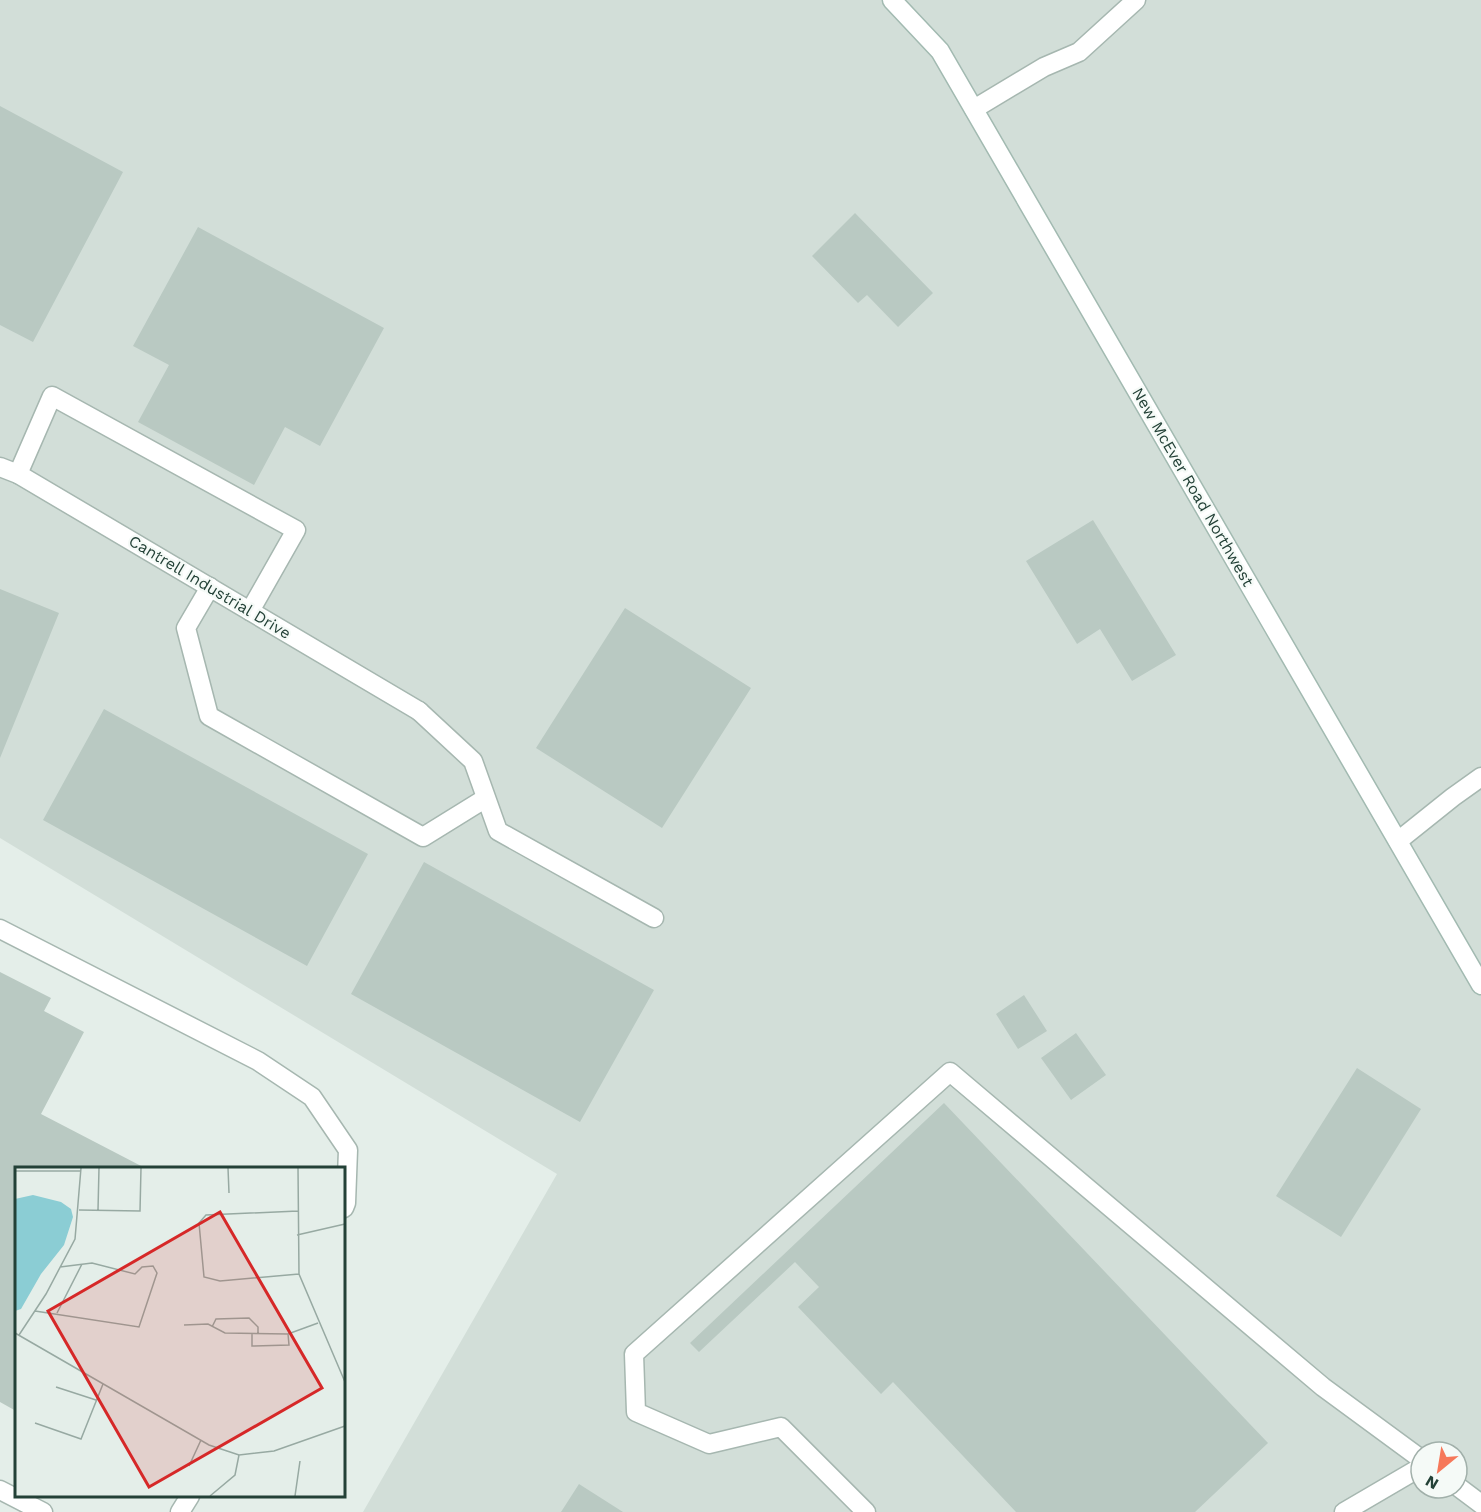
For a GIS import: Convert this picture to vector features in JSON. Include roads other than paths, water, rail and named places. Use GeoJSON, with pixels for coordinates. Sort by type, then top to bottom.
{"type":"FeatureCollection","features":[{"type":"Feature","properties":{"kind":"street","name":"New McEver Road Northwest"},"geometry":{"type":"LineString","coordinates":[[892,0],[940,51],[1481,985]]}},
{"type":"Feature","properties":{"kind":"street"},"geometry":{"type":"LineString","coordinates":[[974,110],[1044,67],[1079,52],[1136,0]]}},
{"type":"Feature","properties":{"kind":"street"},"geometry":{"type":"LineString","coordinates":[[18,474],[52,396],[296,530],[250,611]]}},
{"type":"Feature","properties":{"kind":"street","name":"Cantrell Industrial Drive"},"geometry":{"type":"LineString","coordinates":[[0,467],[18,474],[419,711],[473,761],[498,831],[654,918]]}},
{"type":"Feature","properties":{"kind":"street"},"geometry":{"type":"LineString","coordinates":[[210,587],[186,628],[209,716],[423,837],[486,798]]}},
{"type":"Feature","properties":{"kind":"street"},"geometry":{"type":"LineString","coordinates":[[1398,841],[1481,777]]}},
{"type":"Feature","properties":{"kind":"street"},"geometry":{"type":"LineString","coordinates":[[0,929],[258,1061],[312,1097],[348,1150],[345,1206]]}},
{"type":"Feature","properties":{"kind":"street"},"geometry":{"type":"LineString","coordinates":[[866,1512],[781,1427],[709,1444],[636,1412],[634,1354],[950,1072],[1323,1387],[1409,1451]]}},
{"type":"Feature","properties":{"kind":"street"},"geometry":{"type":"LineString","coordinates":[[1344,1512],[1409,1474]]}},
{"type":"Feature","properties":{"kind":"street"},"geometry":{"type":"LineString","coordinates":[[0,1490],[43,1512]]}},
{"type":"Feature","properties":{"kind":"street"},"geometry":{"type":"LineString","coordinates":[[180,1512],[189,1497]]}}]}
